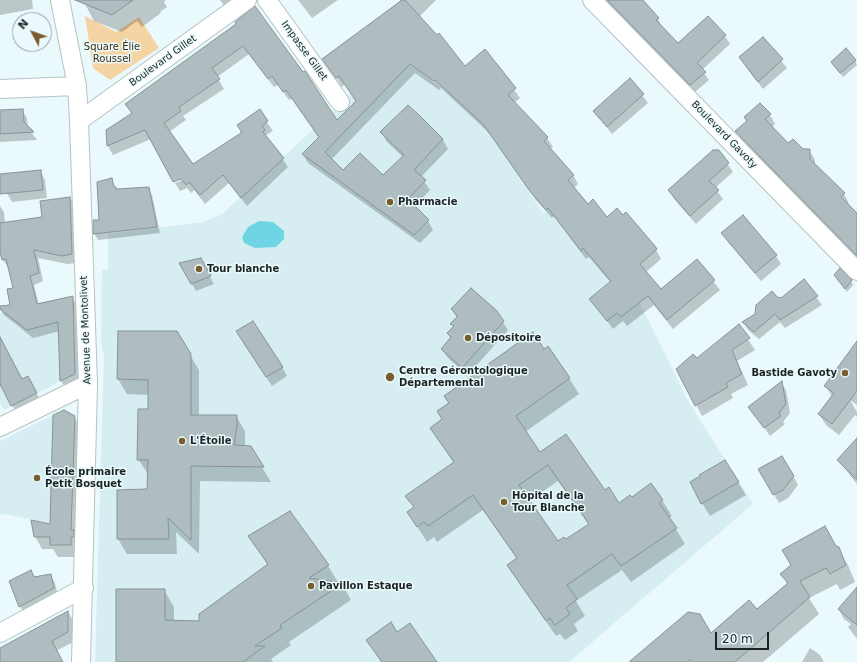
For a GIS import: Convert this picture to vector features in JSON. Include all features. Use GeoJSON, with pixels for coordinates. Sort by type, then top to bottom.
{"type":"FeatureCollection","features":[{"type":"Feature","properties":{"kind":"street","name":"Avenue de Montolivet"},"geometry":{"type":"LineString","coordinates":[[60,0],[77,86],[88,384],[82,662]]}},
{"type":"Feature","properties":{"kind":"street","name":"Boulevard Gillet"},"geometry":{"type":"LineString","coordinates":[[79,121],[248,0]]}},
{"type":"Feature","properties":{"kind":"street","name":"Impasse Gillet"},"geometry":{"type":"LineString","coordinates":[[267,0],[340,102]]}},
{"type":"Feature","properties":{"kind":"street","name":"Boulevard Gavoty"},"geometry":{"type":"LineString","coordinates":[[592,0],[857,271]]}},
{"type":"Feature","properties":{"kind":"street"},"geometry":{"type":"LineString","coordinates":[[0,89],[77,86]]}},
{"type":"Feature","properties":{"kind":"street"},"geometry":{"type":"LineString","coordinates":[[0,426],[88,384]]}},
{"type":"Feature","properties":{"kind":"street"},"geometry":{"type":"LineString","coordinates":[[0,633],[84,588]]}},
{"type":"Feature","properties":{"kind":"shaded area","name":"Centre Gérontologique Départemental"},"geometry":{"type":"Polygon","coordinates":[[[392,51],[463,104],[483,124],[543,213],[558,201],[637,297],[687,399],[753,504],[569,662],[95,662],[104,355],[101,343],[102,270],[108,270],[108,234],[204,222],[222,214],[333,111],[392,51]]]}},
{"type":"Feature","properties":{"kind":"shaded area"},"geometry":{"type":"Polygon","coordinates":[[[73,296],[75,374],[4,410],[0,403],[0,313],[73,296]]]}},
{"type":"Feature","properties":{"kind":"shaded area","name":"École primaire Petit Bosquet"},"geometry":{"type":"Polygon","coordinates":[[[64,410],[75,416],[71,529],[6,514],[0,515],[0,441],[64,410]]]}},
{"type":"Feature","properties":{"kind":"green space","name":"Square Élie Roussel"},"geometry":{"type":"Polygon","coordinates":[[[85,16],[116,32],[139,17],[159,48],[110,80],[93,68],[85,16]]]}},
{"type":"Feature","properties":{"kind":"water"},"geometry":{"type":"Polygon","coordinates":[[[259,221],[273,222],[284,231],[284,239],[276,247],[255,248],[244,243],[242,237],[248,227],[259,221]]]}},
{"type":"Feature","properties":{"kind":"building"},"geometry":{"type":"Polygon","coordinates":[[[75,0],[133,0],[112,15],[75,0]]]}},
{"type":"Feature","properties":{"kind":"building"},"geometry":{"type":"Polygon","coordinates":[[[402,0],[405,0],[437,35],[439,33],[465,66],[485,49],[516,88],[508,95],[548,137],[544,141],[574,175],[568,180],[588,204],[593,199],[607,217],[617,208],[623,215],[626,212],[655,246],[657,249],[640,264],[661,289],[697,259],[715,280],[667,320],[648,296],[621,317],[617,313],[607,321],[589,299],[611,281],[583,248],[581,251],[548,208],[546,210],[529,190],[483,124],[435,80],[434,81],[410,64],[325,152],[343,170],[360,153],[383,175],[404,155],[380,132],[408,105],[419,115],[443,139],[414,170],[426,180],[408,199],[429,220],[414,235],[302,154],[319,137],[286,90],[283,92],[272,76],[268,79],[243,46],[212,68],[220,79],[179,107],[181,111],[164,123],[193,164],[241,133],[237,125],[260,109],[268,121],[262,126],[265,130],[263,132],[284,158],[241,198],[223,175],[200,195],[189,182],[186,185],[181,179],[173,182],[145,130],[107,146],[106,130],[132,113],[125,104],[236,24],[235,22],[255,6],[303,72],[305,71],[337,120],[356,101],[339,76],[336,78],[322,59],[402,0]]]}},
{"type":"Feature","properties":{"kind":"building"},"geometry":{"type":"Polygon","coordinates":[[[607,0],[643,0],[659,18],[656,20],[678,43],[708,16],[726,35],[697,63],[706,72],[690,85],[607,0]]]}},
{"type":"Feature","properties":{"kind":"building"},"geometry":{"type":"Polygon","coordinates":[[[763,37],[783,59],[758,82],[739,57],[763,37]]]}},
{"type":"Feature","properties":{"kind":"building"},"geometry":{"type":"Polygon","coordinates":[[[846,48],[856,60],[840,73],[831,62],[846,48]]]}},
{"type":"Feature","properties":{"kind":"building"},"geometry":{"type":"Polygon","coordinates":[[[630,78],[644,94],[607,127],[593,111],[630,78]]]}},
{"type":"Feature","properties":{"kind":"building"},"geometry":{"type":"Polygon","coordinates":[[[760,103],[771,114],[765,119],[788,143],[793,139],[803,149],[810,149],[810,159],[845,193],[841,197],[857,213],[857,256],[735,131],[747,121],[744,117],[760,103]]]}},
{"type":"Feature","properties":{"kind":"building"},"geometry":{"type":"Polygon","coordinates":[[[23,109],[24,122],[34,132],[0,134],[0,110],[23,109]]]}},
{"type":"Feature","properties":{"kind":"building"},"geometry":{"type":"Polygon","coordinates":[[[713,150],[719,150],[729,163],[709,181],[719,190],[690,216],[668,190],[713,150]]]}},
{"type":"Feature","properties":{"kind":"building"},"geometry":{"type":"Polygon","coordinates":[[[41,170],[43,190],[0,194],[0,174],[41,170]]]}},
{"type":"Feature","properties":{"kind":"building"},"geometry":{"type":"Polygon","coordinates":[[[112,178],[116,189],[149,187],[157,227],[93,234],[93,220],[99,220],[97,182],[112,178]]]}},
{"type":"Feature","properties":{"kind":"building"},"geometry":{"type":"Polygon","coordinates":[[[70,197],[72,254],[62,256],[34,250],[39,273],[30,276],[37,304],[73,296],[75,374],[60,381],[58,322],[27,330],[0,309],[0,306],[10,305],[7,289],[13,288],[6,259],[2,260],[0,252],[0,223],[42,217],[40,201],[70,197]]]}},
{"type":"Feature","properties":{"kind":"building"},"geometry":{"type":"Polygon","coordinates":[[[743,215],[777,255],[755,273],[721,233],[743,215]]]}},
{"type":"Feature","properties":{"kind":"building","name":"Tour blanche"},"geometry":{"type":"Polygon","coordinates":[[[201,258],[211,276],[191,284],[179,263],[201,258]]]}},
{"type":"Feature","properties":{"kind":"building"},"geometry":{"type":"Polygon","coordinates":[[[840,268],[852,280],[845,289],[834,275],[840,268]]]}},
{"type":"Feature","properties":{"kind":"building"},"geometry":{"type":"Polygon","coordinates":[[[804,279],[818,296],[780,320],[775,314],[754,332],[742,322],[755,314],[756,305],[772,291],[778,298],[781,298],[804,279]]]}},
{"type":"Feature","properties":{"kind":"building"},"geometry":{"type":"Polygon","coordinates":[[[471,288],[496,310],[504,321],[462,368],[441,349],[451,337],[447,333],[454,326],[450,324],[458,316],[451,309],[471,288]]]}},
{"type":"Feature","properties":{"kind":"building"},"geometry":{"type":"Polygon","coordinates":[[[253,321],[283,367],[266,377],[236,331],[253,321]]]}},
{"type":"Feature","properties":{"kind":"building"},"geometry":{"type":"Polygon","coordinates":[[[739,324],[750,338],[732,350],[742,374],[726,383],[728,387],[695,406],[676,369],[693,354],[697,358],[739,324]]]}},
{"type":"Feature","properties":{"kind":"building"},"geometry":{"type":"Polygon","coordinates":[[[118,331],[177,331],[191,354],[191,415],[237,415],[234,445],[251,446],[264,467],[191,466],[191,540],[168,518],[169,539],[117,539],[117,490],[147,489],[148,460],[137,460],[138,409],[148,409],[148,380],[117,379],[118,331]]]}},
{"type":"Feature","properties":{"kind":"building"},"geometry":{"type":"Polygon","coordinates":[[[533,332],[544,349],[548,346],[570,378],[516,416],[540,452],[566,434],[605,490],[609,487],[619,503],[630,495],[632,497],[651,483],[663,500],[659,503],[677,528],[621,566],[612,554],[567,585],[577,599],[566,608],[570,614],[555,625],[550,618],[546,621],[507,565],[517,558],[473,495],[428,526],[424,522],[417,527],[407,512],[414,507],[405,496],[454,462],[430,428],[442,419],[437,411],[449,403],[444,396],[533,332]],[[548,465],[519,485],[558,541],[564,537],[566,539],[589,524],[548,465]]]}},
{"type":"Feature","properties":{"kind":"building"},"geometry":{"type":"Polygon","coordinates":[[[0,337],[22,379],[28,376],[37,393],[11,406],[0,384],[0,337]]]}},
{"type":"Feature","properties":{"kind":"building","name":"Bastide Gavoty"},"geometry":{"type":"Polygon","coordinates":[[[857,341],[857,391],[832,424],[818,414],[834,393],[824,386],[857,341]]]}},
{"type":"Feature","properties":{"kind":"building"},"geometry":{"type":"Polygon","coordinates":[[[782,381],[786,404],[779,413],[781,416],[764,428],[748,407],[782,381]]]}},
{"type":"Feature","properties":{"kind":"building"},"geometry":{"type":"Polygon","coordinates":[[[64,410],[75,416],[71,530],[74,530],[74,537],[71,537],[71,545],[50,545],[50,537],[34,537],[31,520],[50,524],[53,415],[64,410]]]}},
{"type":"Feature","properties":{"kind":"building"},"geometry":{"type":"Polygon","coordinates":[[[857,438],[857,480],[837,460],[857,438]]]}},
{"type":"Feature","properties":{"kind":"building"},"geometry":{"type":"Polygon","coordinates":[[[782,456],[794,476],[783,490],[773,495],[758,469],[782,456]]]}},
{"type":"Feature","properties":{"kind":"building"},"geometry":{"type":"Polygon","coordinates":[[[725,460],[739,482],[701,504],[690,482],[725,460]]]}},
{"type":"Feature","properties":{"kind":"building","name":"Pavillon Estaque"},"geometry":{"type":"Polygon","coordinates":[[[290,511],[329,565],[309,578],[343,583],[280,625],[282,628],[255,646],[265,646],[243,662],[116,662],[116,589],[165,589],[165,620],[199,621],[199,614],[268,564],[248,536],[290,511]]]}},
{"type":"Feature","properties":{"kind":"building"},"geometry":{"type":"Polygon","coordinates":[[[825,526],[836,546],[839,547],[846,565],[830,574],[826,568],[800,581],[810,597],[735,662],[692,662],[690,660],[687,662],[629,662],[688,612],[700,614],[711,633],[749,600],[757,609],[788,583],[780,574],[791,565],[782,550],[825,526]]]}},
{"type":"Feature","properties":{"kind":"building"},"geometry":{"type":"Polygon","coordinates":[[[31,570],[34,577],[51,574],[54,588],[19,607],[9,581],[31,570]]]}},
{"type":"Feature","properties":{"kind":"building"},"geometry":{"type":"Polygon","coordinates":[[[857,587],[857,625],[838,609],[857,587]]]}},
{"type":"Feature","properties":{"kind":"building"},"geometry":{"type":"Polygon","coordinates":[[[68,611],[68,632],[52,641],[63,662],[0,662],[0,648],[68,611]]]}},
{"type":"Feature","properties":{"kind":"building"},"geometry":{"type":"Polygon","coordinates":[[[391,622],[397,632],[410,623],[437,662],[382,662],[366,640],[391,622]]]}},
{"type":"Feature","properties":{"kind":"place","name":"Pharmacie"},"geometry":{"type":"Point","coordinates":[390,202]}},
{"type":"Feature","properties":{"kind":"place","name":"Tour blanche"},"geometry":{"type":"Point","coordinates":[199,269]}},
{"type":"Feature","properties":{"kind":"place","name":"Dépositoire"},"geometry":{"type":"Point","coordinates":[468,338]}},
{"type":"Feature","properties":{"kind":"place","name":"Bastide Gavoty"},"geometry":{"type":"Point","coordinates":[845,373]}},
{"type":"Feature","properties":{"kind":"place","name":"Centre Gérontologique Départemental"},"geometry":{"type":"Point","coordinates":[390,377]}},
{"type":"Feature","properties":{"kind":"place","name":"L'Étoile"},"geometry":{"type":"Point","coordinates":[182,441]}},
{"type":"Feature","properties":{"kind":"place","name":"École primaire Petit Bosquet"},"geometry":{"type":"Point","coordinates":[37,478]}},
{"type":"Feature","properties":{"kind":"place","name":"Hôpital de la Tour Blanche"},"geometry":{"type":"Point","coordinates":[504,502]}},
{"type":"Feature","properties":{"kind":"place","name":"Pavillon Estaque"},"geometry":{"type":"Point","coordinates":[311,586]}}]}
